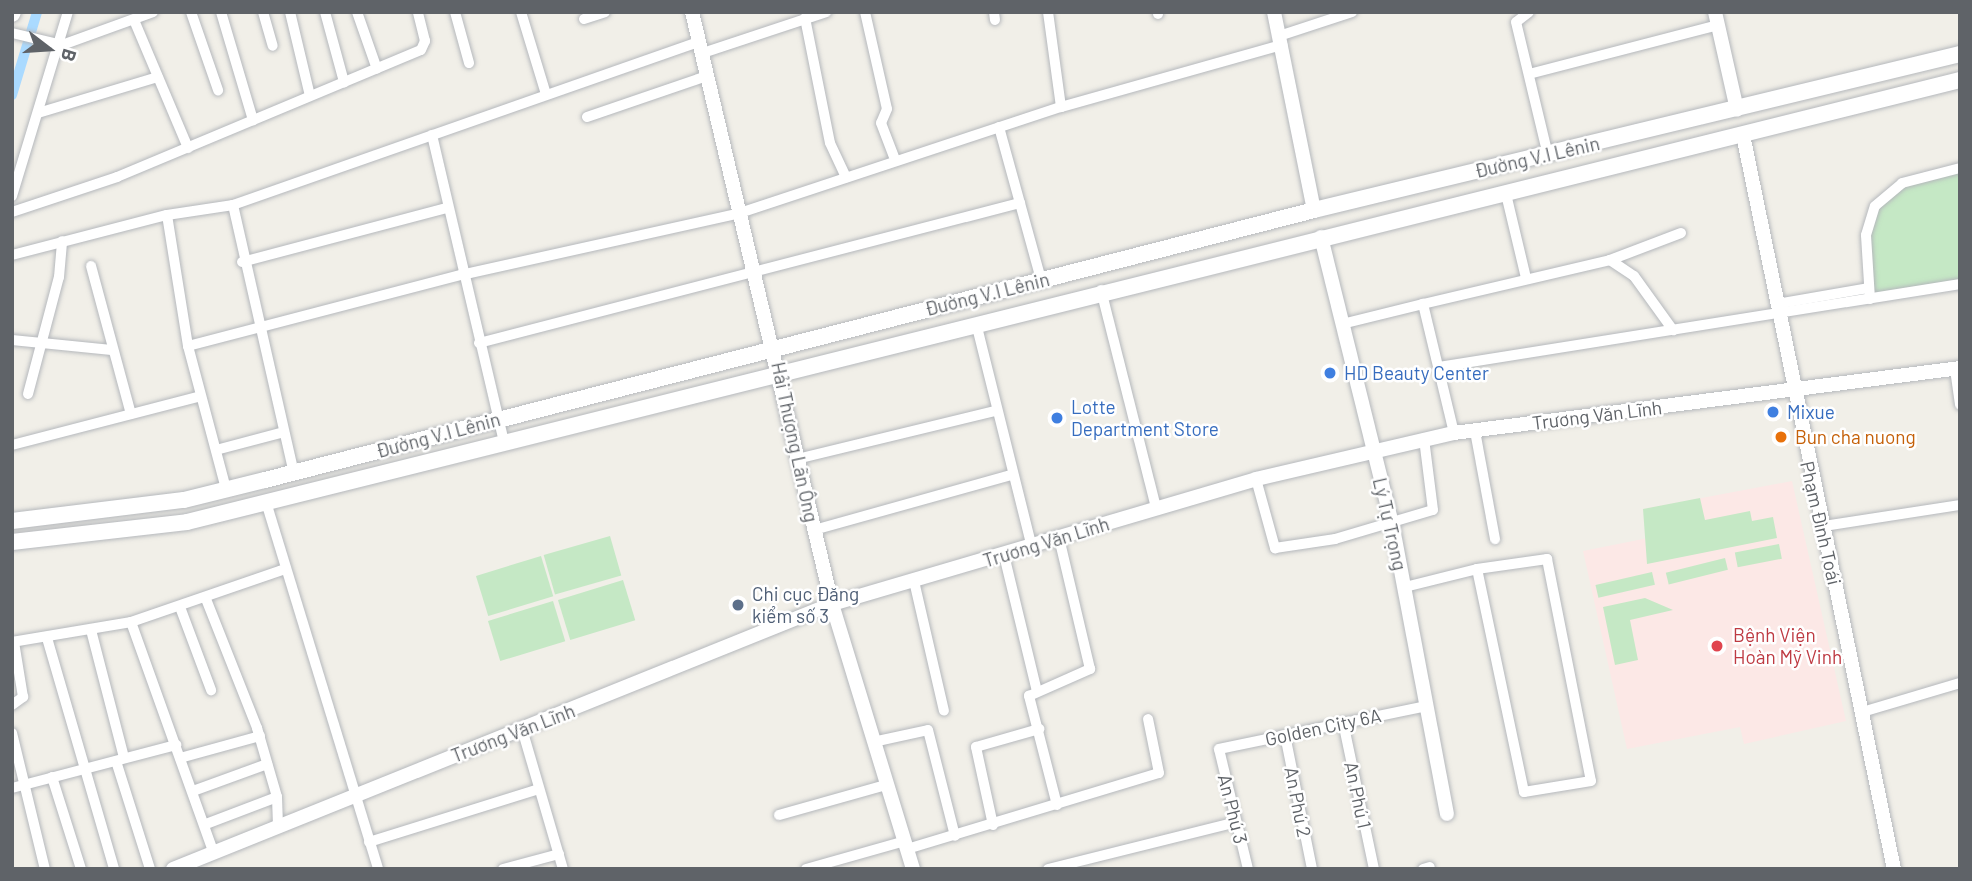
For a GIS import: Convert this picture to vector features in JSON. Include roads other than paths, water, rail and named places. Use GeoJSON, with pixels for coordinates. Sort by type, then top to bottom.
{"type":"FeatureCollection","features":[{"type":"Feature","properties":{"kind":"main road","name":"Đường V.I Lênin"},"geometry":{"type":"LineString","coordinates":[[12,521],[226,489],[294,473],[1314,210],[1960,54]]}},
{"type":"Feature","properties":{"kind":"main road","name":"Đường V.I Lênin"},"geometry":{"type":"LineString","coordinates":[[12,542],[133,532],[266,502],[1101,290],[1506,194],[1960,80]]}},
{"type":"Feature","properties":{"kind":"main road"},"geometry":{"type":"LineString","coordinates":[[1737,110],[1743,135]]}},
{"type":"Feature","properties":{"kind":"main road"},"geometry":{"type":"LineString","coordinates":[[1314,210],[1321,237]]}},
{"type":"Feature","properties":{"kind":"main road"},"geometry":{"type":"LineString","coordinates":[[364,455],[369,476]]}},
{"type":"Feature","properties":{"kind":"street"},"geometry":{"type":"LineString","coordinates":[[12,197],[68,12]]}},
{"type":"Feature","properties":{"kind":"street"},"geometry":{"type":"LineString","coordinates":[[17,35],[59,45],[153,12]]}},
{"type":"Feature","properties":{"kind":"street"},"geometry":{"type":"LineString","coordinates":[[191,12],[218,90]]}},
{"type":"Feature","properties":{"kind":"street"},"geometry":{"type":"LineString","coordinates":[[221,12],[253,120]]}},
{"type":"Feature","properties":{"kind":"street"},"geometry":{"type":"LineString","coordinates":[[263,12],[273,46]]}},
{"type":"Feature","properties":{"kind":"street"},"geometry":{"type":"LineString","coordinates":[[290,12],[310,96]]}},
{"type":"Feature","properties":{"kind":"street"},"geometry":{"type":"LineString","coordinates":[[325,12],[344,82]]}},
{"type":"Feature","properties":{"kind":"street"},"geometry":{"type":"LineString","coordinates":[[358,12],[377,69]]}},
{"type":"Feature","properties":{"kind":"street"},"geometry":{"type":"LineString","coordinates":[[12,212],[188,148],[424,47],[418,12]]}},
{"type":"Feature","properties":{"kind":"street"},"geometry":{"type":"LineString","coordinates":[[455,12],[469,63]]}},
{"type":"Feature","properties":{"kind":"street"},"geometry":{"type":"LineString","coordinates":[[521,12],[545,92]]}},
{"type":"Feature","properties":{"kind":"street"},"geometry":{"type":"LineString","coordinates":[[584,19],[605,12]]}},
{"type":"Feature","properties":{"kind":"street","name":"Hải Thượng Lãn Ông"},"geometry":{"type":"LineString","coordinates":[[692,12],[754,272],[781,371],[832,604],[913,869]]}},
{"type":"Feature","properties":{"kind":"street"},"geometry":{"type":"LineString","coordinates":[[12,255],[167,215],[233,205],[545,92],[826,12]]}},
{"type":"Feature","properties":{"kind":"street"},"geometry":{"type":"LineString","coordinates":[[865,12],[887,109],[881,123],[895,160]]}},
{"type":"Feature","properties":{"kind":"street"},"geometry":{"type":"LineString","coordinates":[[1048,12],[1061,107]]}},
{"type":"Feature","properties":{"kind":"street"},"geometry":{"type":"LineString","coordinates":[[1274,12],[1314,210]]}},
{"type":"Feature","properties":{"kind":"street"},"geometry":{"type":"LineString","coordinates":[[188,346],[461,275],[740,213],[895,160],[1280,40],[1352,12]]}},
{"type":"Feature","properties":{"kind":"street"},"geometry":{"type":"LineString","coordinates":[[1528,12],[1516,22],[1548,155]]}},
{"type":"Feature","properties":{"kind":"street"},"geometry":{"type":"LineString","coordinates":[[805,18],[830,143],[846,178]]}},
{"type":"Feature","properties":{"kind":"street"},"geometry":{"type":"LineString","coordinates":[[1529,74],[1717,19],[1737,110]]}},
{"type":"Feature","properties":{"kind":"street"},"geometry":{"type":"LineString","coordinates":[[134,20],[188,148]]}},
{"type":"Feature","properties":{"kind":"street"},"geometry":{"type":"LineString","coordinates":[[587,117],[706,76]]}},
{"type":"Feature","properties":{"kind":"street"},"geometry":{"type":"LineString","coordinates":[[38,113],[158,77]]}},
{"type":"Feature","properties":{"kind":"street"},"geometry":{"type":"LineString","coordinates":[[999,127],[1041,280]]}},
{"type":"Feature","properties":{"kind":"street"},"geometry":{"type":"LineString","coordinates":[[432,135],[461,275],[504,441]]}},
{"type":"Feature","properties":{"kind":"street","name":"Phạm Đình Toái"},"geometry":{"type":"LineString","coordinates":[[1743,135],[1783,307],[1793,393],[1824,526],[1894,869]]}},
{"type":"Feature","properties":{"kind":"street"},"geometry":{"type":"LineString","coordinates":[[1869,294],[1867,228],[1880,199],[1902,183],[1960,168]]}},
{"type":"Feature","properties":{"kind":"street"},"geometry":{"type":"LineString","coordinates":[[1506,194],[1525,278]]}},
{"type":"Feature","properties":{"kind":"street"},"geometry":{"type":"LineString","coordinates":[[479,343],[1020,203]]}},
{"type":"Feature","properties":{"kind":"street"},"geometry":{"type":"LineString","coordinates":[[233,205],[242,262],[294,473]]}},
{"type":"Feature","properties":{"kind":"street"},"geometry":{"type":"LineString","coordinates":[[242,262],[447,208]]}},
{"type":"Feature","properties":{"kind":"street"},"geometry":{"type":"LineString","coordinates":[[167,215],[188,346],[226,489]]}},
{"type":"Feature","properties":{"kind":"street"},"geometry":{"type":"LineString","coordinates":[[1342,324],[1525,278],[1610,260],[1681,233]]}},
{"type":"Feature","properties":{"kind":"street","name":"Lý Tự Trọng"},"geometry":{"type":"LineString","coordinates":[[1321,237],[1392,523],[1447,814]]}},
{"type":"Feature","properties":{"kind":"street"},"geometry":{"type":"LineString","coordinates":[[28,394],[43,342],[62,241]]}},
{"type":"Feature","properties":{"kind":"street"},"geometry":{"type":"LineString","coordinates":[[1610,260],[1634,276],[1673,330]]}},
{"type":"Feature","properties":{"kind":"street"},"geometry":{"type":"LineString","coordinates":[[91,266],[131,414]]}},
{"type":"Feature","properties":{"kind":"street"},"geometry":{"type":"LineString","coordinates":[[1439,367],[1673,330],[1783,307],[1960,284]]}},
{"type":"Feature","properties":{"kind":"street"},"geometry":{"type":"LineString","coordinates":[[1101,290],[1156,508]]}},
{"type":"Feature","properties":{"kind":"street"},"geometry":{"type":"LineString","coordinates":[[1423,304],[1454,433]]}},
{"type":"Feature","properties":{"kind":"street"},"geometry":{"type":"LineString","coordinates":[[976,323],[995,411],[1032,547]]}},
{"type":"Feature","properties":{"kind":"street"},"geometry":{"type":"LineString","coordinates":[[12,340],[112,350]]}},
{"type":"Feature","properties":{"kind":"street"},"geometry":{"type":"LineString","coordinates":[[1957,368],[1960,405]]}},
{"type":"Feature","properties":{"kind":"street","name":"Trương Văn Lĩnh"},"geometry":{"type":"LineString","coordinates":[[173,869],[200,864],[213,851],[832,604],[1256,479],[1372,448],[1454,433],[1793,393],[1957,368]]}},
{"type":"Feature","properties":{"kind":"street"},"geometry":{"type":"LineString","coordinates":[[12,445],[201,396]]}},
{"type":"Feature","properties":{"kind":"street"},"geometry":{"type":"LineString","coordinates":[[801,458],[995,411]]}},
{"type":"Feature","properties":{"kind":"street"},"geometry":{"type":"LineString","coordinates":[[1475,431],[1495,539]]}},
{"type":"Feature","properties":{"kind":"street"},"geometry":{"type":"LineString","coordinates":[[216,450],[284,432]]}},
{"type":"Feature","properties":{"kind":"street"},"geometry":{"type":"LineString","coordinates":[[1256,479],[1278,549],[1392,523],[1433,510],[1424,439]]}},
{"type":"Feature","properties":{"kind":"street"},"geometry":{"type":"LineString","coordinates":[[814,530],[1011,475]]}},
{"type":"Feature","properties":{"kind":"street"},"geometry":{"type":"LineString","coordinates":[[266,502],[282,570],[378,869]]}},
{"type":"Feature","properties":{"kind":"street"},"geometry":{"type":"LineString","coordinates":[[1824,526],[1960,505]]}},
{"type":"Feature","properties":{"kind":"street"},"geometry":{"type":"LineString","coordinates":[[1057,805],[1039,729],[1029,700],[1037,691],[1090,671],[1059,538]]}},
{"type":"Feature","properties":{"kind":"street"},"geometry":{"type":"LineString","coordinates":[[1003,555],[1037,691]]}},
{"type":"Feature","properties":{"kind":"street"},"geometry":{"type":"LineString","coordinates":[[1405,587],[1477,569],[1549,561],[1591,781],[1524,792],[1477,569]]}},
{"type":"Feature","properties":{"kind":"street"},"geometry":{"type":"LineString","coordinates":[[12,705],[23,697],[13,642],[131,622],[206,599],[282,570]]}},
{"type":"Feature","properties":{"kind":"street"},"geometry":{"type":"LineString","coordinates":[[914,581],[944,711]]}},
{"type":"Feature","properties":{"kind":"street"},"geometry":{"type":"LineString","coordinates":[[206,599],[260,736],[277,797],[278,826]]}},
{"type":"Feature","properties":{"kind":"street"},"geometry":{"type":"LineString","coordinates":[[180,607],[211,690]]}},
{"type":"Feature","properties":{"kind":"street"},"geometry":{"type":"LineString","coordinates":[[131,622],[206,824],[213,851]]}},
{"type":"Feature","properties":{"kind":"street"},"geometry":{"type":"LineString","coordinates":[[91,630],[120,760],[150,869]]}},
{"type":"Feature","properties":{"kind":"street"},"geometry":{"type":"LineString","coordinates":[[47,638],[81,771],[114,869]]}},
{"type":"Feature","properties":{"kind":"street"},"geometry":{"type":"LineString","coordinates":[[1862,712],[1960,683]]}},
{"type":"Feature","properties":{"kind":"street","name":"Golden City 6A"},"geometry":{"type":"LineString","coordinates":[[1219,749],[1427,706]]}},
{"type":"Feature","properties":{"kind":"street"},"geometry":{"type":"LineString","coordinates":[[806,869],[956,836],[1160,772],[1148,719]]}},
{"type":"Feature","properties":{"kind":"street","name":"An Phú 1"},"geometry":{"type":"LineString","coordinates":[[1343,722],[1374,869]]}},
{"type":"Feature","properties":{"kind":"street"},"geometry":{"type":"LineString","coordinates":[[522,729],[563,869]]}},
{"type":"Feature","properties":{"kind":"street"},"geometry":{"type":"LineString","coordinates":[[993,825],[976,747],[1039,729]]}},
{"type":"Feature","properties":{"kind":"street"},"geometry":{"type":"LineString","coordinates":[[873,742],[928,730],[956,836]]}},
{"type":"Feature","properties":{"kind":"street"},"geometry":{"type":"LineString","coordinates":[[12,733],[45,869]]}},
{"type":"Feature","properties":{"kind":"street","name":"An Phú 2"},"geometry":{"type":"LineString","coordinates":[[1285,735],[1312,869]]}},
{"type":"Feature","properties":{"kind":"street"},"geometry":{"type":"LineString","coordinates":[[180,758],[260,736]]}},
{"type":"Feature","properties":{"kind":"street"},"geometry":{"type":"LineString","coordinates":[[12,788],[176,745]]}},
{"type":"Feature","properties":{"kind":"street","name":"An Phú 3"},"geometry":{"type":"LineString","coordinates":[[1219,749],[1248,869]]}},
{"type":"Feature","properties":{"kind":"street"},"geometry":{"type":"LineString","coordinates":[[193,791],[267,764]]}},
{"type":"Feature","properties":{"kind":"street"},"geometry":{"type":"LineString","coordinates":[[52,777],[81,869]]}},
{"type":"Feature","properties":{"kind":"street"},"geometry":{"type":"LineString","coordinates":[[779,815],[886,785]]}},
{"type":"Feature","properties":{"kind":"street"},"geometry":{"type":"LineString","coordinates":[[369,842],[539,789]]}},
{"type":"Feature","properties":{"kind":"street"},"geometry":{"type":"LineString","coordinates":[[206,824],[277,797]]}},
{"type":"Feature","properties":{"kind":"street"},"geometry":{"type":"LineString","coordinates":[[1051,868],[1236,822]]}},
{"type":"Feature","properties":{"kind":"street"},"geometry":{"type":"LineString","coordinates":[[503,869],[559,854]]}},
{"type":"Feature","properties":{"kind":"waterway"},"geometry":{"type":"LineString","coordinates":[[12,95],[37,12]]}},
{"type":"Feature","properties":{"kind":"place","name":"HD Beauty Center"},"geometry":{"type":"Point","coordinates":[1330,373]}},
{"type":"Feature","properties":{"kind":"place","name":"Mixue"},"geometry":{"type":"Point","coordinates":[1773,412]}},
{"type":"Feature","properties":{"kind":"place","name":"Lotte Department Store"},"geometry":{"type":"Point","coordinates":[1057,418]}},
{"type":"Feature","properties":{"kind":"place","name":"Bun cha nuong"},"geometry":{"type":"Point","coordinates":[1781,437]}},
{"type":"Feature","properties":{"kind":"place","name":"Chi cục Đăng kiểm số 3"},"geometry":{"type":"Point","coordinates":[738,605]}},
{"type":"Feature","properties":{"kind":"place","name":"Bệnh Viện Hoàn Mỹ Vinh"},"geometry":{"type":"Point","coordinates":[1717,646]}}]}
